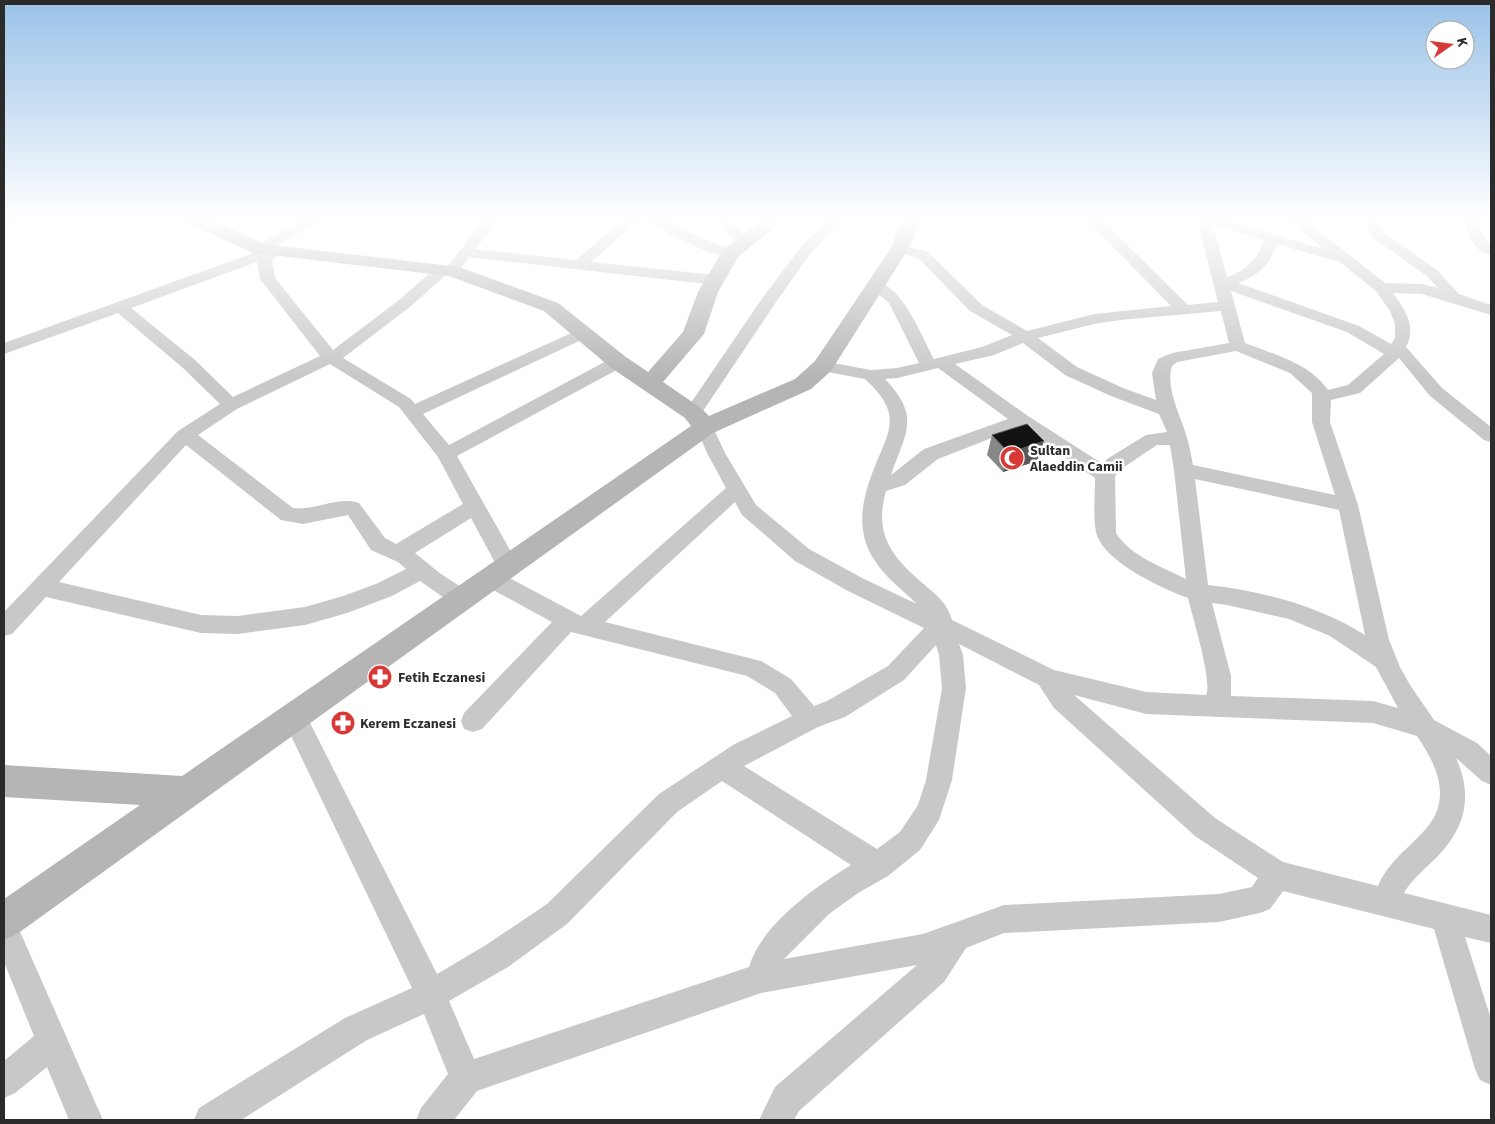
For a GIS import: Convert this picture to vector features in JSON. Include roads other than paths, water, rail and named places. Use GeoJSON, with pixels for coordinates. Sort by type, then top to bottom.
{"type":"FeatureCollection","features":[{"type":"Feature","properties":{"kind":"street"},"geometry":{"type":"LineString","coordinates":[[4,349],[211,271]]}},
{"type":"Feature","properties":{"kind":"street"},"geometry":{"type":"LineString","coordinates":[[266,271],[268,279],[330,357],[405,403],[446,454],[475,506],[499,572],[576,623],[753,668],[783,686],[809,719]]}},
{"type":"Feature","properties":{"kind":"street"},"geometry":{"type":"LineString","coordinates":[[7,619],[42,587],[185,435],[231,405],[344,351],[445,271]]}},
{"type":"Feature","properties":{"kind":"street"},"geometry":{"type":"LineString","coordinates":[[451,271],[551,307],[618,362],[650,383],[699,420],[749,510],[802,555],[856,585],[1002,654],[1049,679],[1146,703],[1373,712],[1426,727],[1468,751],[1491,773]]}},
{"type":"Feature","properties":{"kind":"street"},"geometry":{"type":"LineString","coordinates":[[648,271],[715,280]]}},
{"type":"Feature","properties":{"kind":"street"},"geometry":{"type":"LineString","coordinates":[[650,383],[693,334],[708,292],[721,271]]}},
{"type":"Feature","properties":{"kind":"street"},"geometry":{"type":"LineString","coordinates":[[699,420],[772,295],[790,271]]}},
{"type":"Feature","properties":{"kind":"street"},"geometry":{"type":"LineString","coordinates":[[4,921],[499,572],[699,420],[803,384],[823,366],[885,271]]}},
{"type":"Feature","properties":{"kind":"street"},"geometry":{"type":"LineString","coordinates":[[939,271],[976,308],[1025,336],[1071,372],[1117,392],[1167,410]]}},
{"type":"Feature","properties":{"kind":"street"},"geometry":{"type":"LineString","coordinates":[[1145,271],[1183,309]]}},
{"type":"Feature","properties":{"kind":"street"},"geometry":{"type":"LineString","coordinates":[[1219,271],[1238,346]]}},
{"type":"Feature","properties":{"kind":"street"},"geometry":{"type":"LineString","coordinates":[[1222,283],[1253,271]]}},
{"type":"Feature","properties":{"kind":"street"},"geometry":{"type":"LineString","coordinates":[[1322,397],[1354,389],[1397,351],[1403,338],[1403,324],[1398,311],[1381,288],[1360,271]]}},
{"type":"Feature","properties":{"kind":"street"},"geometry":{"type":"LineString","coordinates":[[1430,271],[1454,297]]}},
{"type":"Feature","properties":{"kind":"street"},"geometry":{"type":"LineString","coordinates":[[1222,283],[1353,329],[1406,355],[1436,392],[1491,436]]}},
{"type":"Feature","properties":{"kind":"street"},"geometry":{"type":"LineString","coordinates":[[876,286],[891,296],[899,305],[936,364],[1105,475]]}},
{"type":"Feature","properties":{"kind":"street"},"geometry":{"type":"LineString","coordinates":[[1381,288],[1422,289],[1454,297],[1491,310]]}},
{"type":"Feature","properties":{"kind":"street"},"geometry":{"type":"LineString","coordinates":[[120,306],[189,364],[231,405]]}},
{"type":"Feature","properties":{"kind":"street"},"geometry":{"type":"LineString","coordinates":[[823,366],[871,375],[897,373],[988,351],[1025,336],[1113,316],[1227,306]]}},
{"type":"Feature","properties":{"kind":"street"},"geometry":{"type":"LineString","coordinates":[[412,412],[584,333]]}},
{"type":"Feature","properties":{"kind":"street"},"geometry":{"type":"LineString","coordinates":[[1212,706],[1220,694],[1219,676],[1198,593],[1184,470],[1178,438],[1167,410],[1161,373],[1164,363],[1177,356],[1238,346],[1296,369],[1312,382],[1322,397],[1321,422],[1348,505],[1378,640],[1400,691],[1426,727],[1446,761],[1450,778],[1451,806],[1448,819],[1437,837],[1401,872],[1391,888],[1386,901]]}},
{"type":"Feature","properties":{"kind":"street"},"geometry":{"type":"LineString","coordinates":[[446,454],[618,362]]}},
{"type":"Feature","properties":{"kind":"street"},"geometry":{"type":"LineString","coordinates":[[761,978],[770,951],[798,923],[848,884],[878,866],[910,841],[922,825],[936,796],[954,688],[951,655],[938,611],[888,564],[878,548],[871,528],[870,512],[900,423],[898,409],[891,396],[871,375]]}},
{"type":"Feature","properties":{"kind":"street"},"geometry":{"type":"LineString","coordinates":[[878,486],[898,480],[931,454],[1022,420]]}},
{"type":"Feature","properties":{"kind":"street"},"geometry":{"type":"LineString","coordinates":[[185,435],[288,515],[308,516],[341,508],[352,508],[378,544],[386,549],[398,552],[461,598]]}},
{"type":"Feature","properties":{"kind":"street"},"geometry":{"type":"LineString","coordinates":[[1178,438],[1152,439],[1114,464],[1105,475],[1106,533],[1114,545],[1127,557],[1181,587],[1198,593],[1227,596],[1292,611],[1338,629],[1385,660]]}},
{"type":"Feature","properties":{"kind":"street"},"geometry":{"type":"LineString","coordinates":[[1184,470],[1348,505]]}},
{"type":"Feature","properties":{"kind":"street"},"geometry":{"type":"LineString","coordinates":[[473,721],[576,623],[737,489]]}},
{"type":"Feature","properties":{"kind":"street"},"geometry":{"type":"LineString","coordinates":[[398,552],[475,506]]}},
{"type":"Feature","properties":{"kind":"street"},"geometry":{"type":"LineString","coordinates":[[42,587],[201,624],[238,625],[305,616],[348,604],[384,590],[422,570]]}},
{"type":"Feature","properties":{"kind":"street"},"geometry":{"type":"LineString","coordinates":[[211,1120],[356,1029],[431,996],[497,956],[557,914],[668,803],[742,753],[809,719],[836,709],[896,673],[941,625]]}},
{"type":"Feature","properties":{"kind":"street"},"geometry":{"type":"LineString","coordinates":[[1049,679],[1051,686],[1063,701],[1205,828],[1277,875],[1491,928]]}},
{"type":"Feature","properties":{"kind":"street"},"geometry":{"type":"LineString","coordinates":[[294,717],[431,996],[466,1078]]}},
{"type":"Feature","properties":{"kind":"street"},"geometry":{"type":"LineString","coordinates":[[722,766],[878,866]]}},
{"type":"Feature","properties":{"kind":"street"},"geometry":{"type":"LineString","coordinates":[[4,781],[186,792]]}},
{"type":"Feature","properties":{"kind":"street"},"geometry":{"type":"LineString","coordinates":[[433,1120],[466,1078],[761,978],[923,950],[1004,919],[1219,908],[1260,899],[1277,875]]}},
{"type":"Feature","properties":{"kind":"street"},"geometry":{"type":"LineString","coordinates":[[1445,918],[1491,1069]]}},
{"type":"Feature","properties":{"kind":"street"},"geometry":{"type":"LineString","coordinates":[[4,928],[86,1120]]}},
{"type":"Feature","properties":{"kind":"street"},"geometry":{"type":"LineString","coordinates":[[776,1120],[786,1099],[933,971],[956,937]]}},
{"type":"Feature","properties":{"kind":"street"},"geometry":{"type":"LineString","coordinates":[[4,1082],[52,1042]]}},
{"type":"Feature","properties":{"kind":"place","name":"Sultan Alaeddin Camii"},"geometry":{"type":"Point","coordinates":[1012,458]}},
{"type":"Feature","properties":{"kind":"place","name":"Fetih Eczanesi"},"geometry":{"type":"Point","coordinates":[380,677]}},
{"type":"Feature","properties":{"kind":"place","name":"Kerem Eczanesi"},"geometry":{"type":"Point","coordinates":[343,723]}}]}
